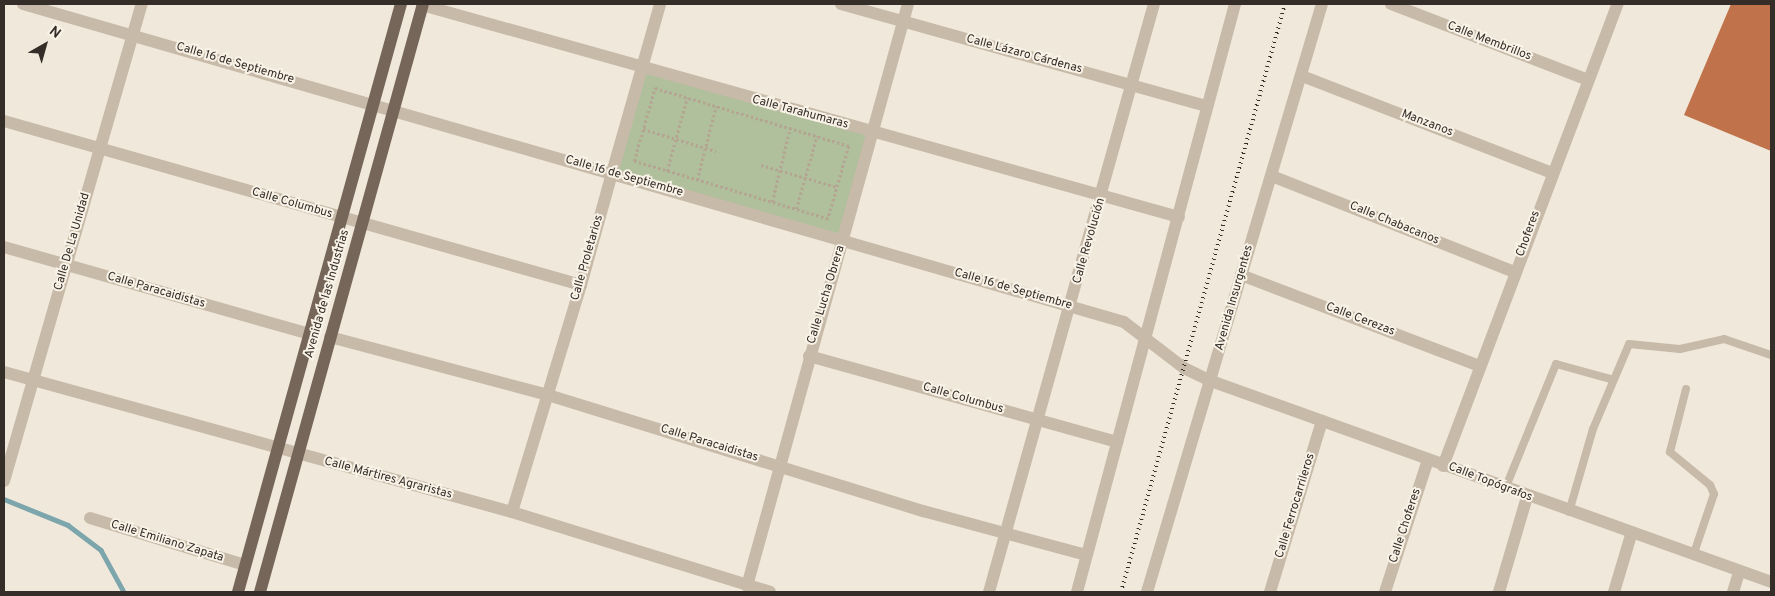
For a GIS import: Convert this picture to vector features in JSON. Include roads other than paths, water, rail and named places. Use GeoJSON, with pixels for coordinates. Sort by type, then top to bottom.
{"type":"FeatureCollection","features":[{"type":"Feature","properties":{"kind":"main road","name":"Avenida de las Industrias"},"geometry":{"type":"LineString","coordinates":[[238,592],[401,4]]}},
{"type":"Feature","properties":{"kind":"main road","name":"Avenida de las Industrias"},"geometry":{"type":"LineString","coordinates":[[260,592],[422,4]]}},
{"type":"Feature","properties":{"kind":"street","name":"Calle 16 de Septiembre"},"geometry":{"type":"LineString","coordinates":[[23,4],[393,109],[843,242],[1124,322],[1147,337],[1184,368],[1211,380]]}},
{"type":"Feature","properties":{"kind":"street","name":"Calle De La Unidad"},"geometry":{"type":"LineString","coordinates":[[4,481],[142,4]]}},
{"type":"Feature","properties":{"kind":"street","name":"Calle Tarahumaras"},"geometry":{"type":"LineString","coordinates":[[422,4],[642,69],[1179,218]]}},
{"type":"Feature","properties":{"kind":"street","name":"Calle Proletarios"},"geometry":{"type":"LineString","coordinates":[[512,512],[581,285],[660,4]]}},
{"type":"Feature","properties":{"kind":"street","name":"Calle Lázaro Cárdenas"},"geometry":{"type":"LineString","coordinates":[[841,4],[1207,106]]}},
{"type":"Feature","properties":{"kind":"street","name":"Calle Lucha Obrera"},"geometry":{"type":"LineString","coordinates":[[746,586],[777,464],[843,242],[870,132],[908,4]]}},
{"type":"Feature","properties":{"kind":"street","name":"Calle Revolución"},"geometry":{"type":"LineString","coordinates":[[989,592],[1072,307],[1154,4]]}},
{"type":"Feature","properties":{"kind":"street"},"geometry":{"type":"LineString","coordinates":[[1077,592],[1235,4]]}},
{"type":"Feature","properties":{"kind":"street","name":"Avenida Insurgentes"},"geometry":{"type":"LineString","coordinates":[[1147,592],[1322,4]]}},
{"type":"Feature","properties":{"kind":"street","name":"Calle Membrillos"},"geometry":{"type":"LineString","coordinates":[[1391,4],[1588,80]]}},
{"type":"Feature","properties":{"kind":"street","name":"Choferes"},"geometry":{"type":"LineString","coordinates":[[1443,466],[1552,173],[1618,4]]}},
{"type":"Feature","properties":{"kind":"street","name":"Manzanos"},"geometry":{"type":"LineString","coordinates":[[1302,76],[1552,173]]}},
{"type":"Feature","properties":{"kind":"street","name":"Calle Columbus"},"geometry":{"type":"LineString","coordinates":[[4,121],[362,225],[581,285]]}},
{"type":"Feature","properties":{"kind":"street","name":"Calle Chabacanos"},"geometry":{"type":"LineString","coordinates":[[1272,176],[1515,272]]}},
{"type":"Feature","properties":{"kind":"street","name":"Calle Paracaidistas"},"geometry":{"type":"LineString","coordinates":[[4,247],[309,334]]}},
{"type":"Feature","properties":{"kind":"street","name":"Calle Cerezas"},"geometry":{"type":"LineString","coordinates":[[1241,274],[1479,366]]}},
{"type":"Feature","properties":{"kind":"street","name":"Calle Paracaidistas"},"geometry":{"type":"LineString","coordinates":[[330,337],[548,395],[1006,534],[1086,555]]}},
{"type":"Feature","properties":{"kind":"street","name":"Calle Columbus"},"geometry":{"type":"LineString","coordinates":[[809,356],[1117,442]]}},
{"type":"Feature","properties":{"kind":"street","name":"Calle Mártires Agraristas"},"geometry":{"type":"LineString","coordinates":[[4,372],[278,450],[512,512],[770,592]]}},
{"type":"Feature","properties":{"kind":"street","name":"Calle Topógrafos"},"geometry":{"type":"LineString","coordinates":[[1211,380],[1631,535],[1771,582]]}},
{"type":"Feature","properties":{"kind":"street","name":"Calle Ferrocarrileros"},"geometry":{"type":"LineString","coordinates":[[1270,592],[1322,421]]}},
{"type":"Feature","properties":{"kind":"street","name":"Calle Choferes"},"geometry":{"type":"LineString","coordinates":[[1384,592],[1428,460]]}},
{"type":"Feature","properties":{"kind":"street"},"geometry":{"type":"LineString","coordinates":[[1499,592],[1527,497]]}},
{"type":"Feature","properties":{"kind":"street","name":"Calle Emiliano Zapata"},"geometry":{"type":"LineString","coordinates":[[90,518],[245,565]]}},
{"type":"Feature","properties":{"kind":"street"},"geometry":{"type":"LineString","coordinates":[[1614,592],[1631,535]]}},
{"type":"Feature","properties":{"kind":"street"},"geometry":{"type":"LineString","coordinates":[[1733,592],[1739,572]]}},
{"type":"Feature","properties":{"kind":"lane"},"geometry":{"type":"LineString","coordinates":[[1569,512],[1611,379],[1623,351],[1634,342],[1680,349],[1724,339],[1771,355]]}},
{"type":"Feature","properties":{"kind":"lane"},"geometry":{"type":"LineString","coordinates":[[1506,489],[1556,364],[1611,379]]}},
{"type":"Feature","properties":{"kind":"lane"},"geometry":{"type":"LineString","coordinates":[[1686,389],[1670,452],[1710,485],[1714,494],[1693,556]]}},
{"type":"Feature","properties":{"kind":"waterway"},"geometry":{"type":"LineString","coordinates":[[4,499],[68,525],[101,550],[124,592]]}},
{"type":"Feature","properties":{"kind":"railway"},"geometry":{"type":"LineString","coordinates":[[1121,592],[1285,4]]}}]}
